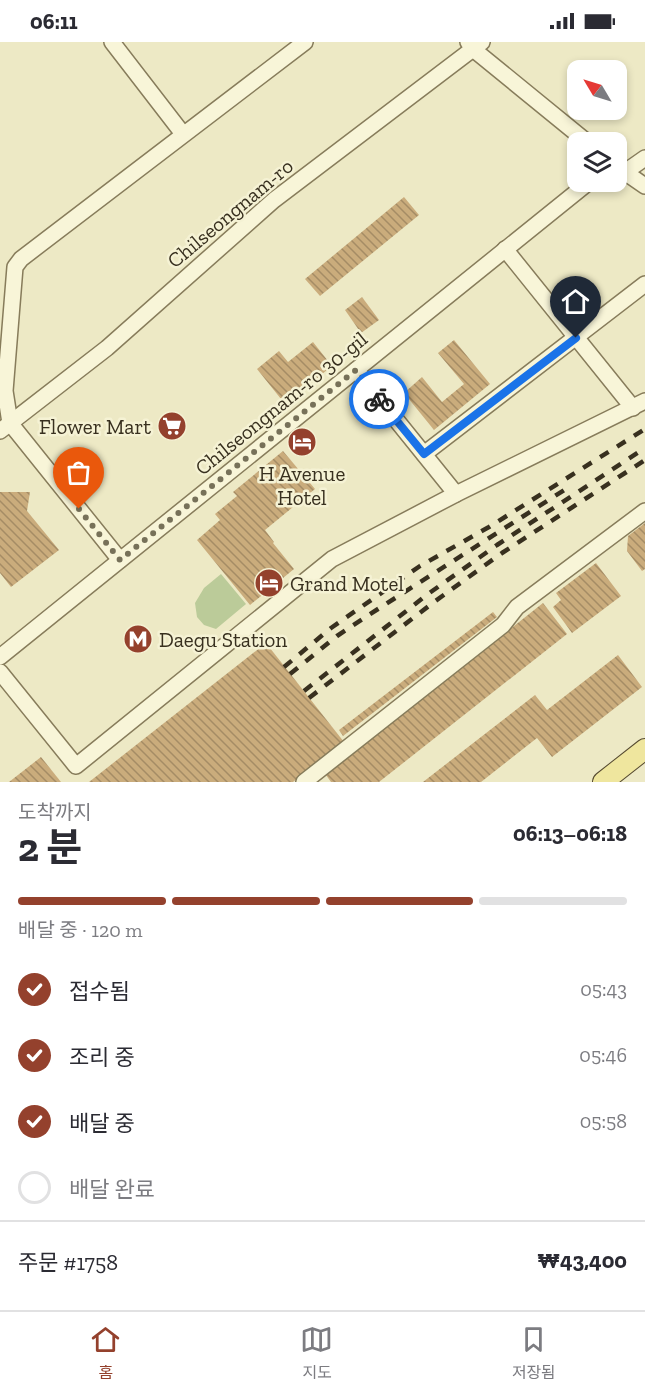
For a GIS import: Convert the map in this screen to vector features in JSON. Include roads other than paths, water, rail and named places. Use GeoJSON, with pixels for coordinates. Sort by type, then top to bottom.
{"type":"FeatureCollection","features":[{"type":"Feature","properties":{"kind":"main road"},"geometry":{"type":"LineString","coordinates":[[603,782],[645,749]]}},
{"type":"Feature","properties":{"kind":"street"},"geometry":{"type":"LineString","coordinates":[[112,42],[183,134]]}},
{"type":"Feature","properties":{"kind":"street"},"geometry":{"type":"LineString","coordinates":[[120,560],[5,427],[5,327],[15,267],[21,259],[304,42]]}},
{"type":"Feature","properties":{"kind":"street"},"geometry":{"type":"LineString","coordinates":[[474,44],[575,132]]}},
{"type":"Feature","properties":{"kind":"street","name":"Chilseongnam-ro"},"geometry":{"type":"LineString","coordinates":[[5,427],[107,348],[274,200],[474,44]]}},
{"type":"Feature","properties":{"kind":"street"},"geometry":{"type":"LineString","coordinates":[[627,166],[645,158]]}},
{"type":"Feature","properties":{"kind":"street"},"geometry":{"type":"LineString","coordinates":[[627,173],[645,186]]}},
{"type":"Feature","properties":{"kind":"street","name":"Chilseongnam-ro 30-gil"},"geometry":{"type":"LineString","coordinates":[[0,657],[576,192]]}},
{"type":"Feature","properties":{"kind":"street"},"geometry":{"type":"LineString","coordinates":[[0,672],[76,765],[332,559],[456,494],[639,404],[576,338],[505,249]]}},
{"type":"Feature","properties":{"kind":"street"},"geometry":{"type":"LineString","coordinates":[[424,454],[645,285]]}},
{"type":"Feature","properties":{"kind":"street"},"geometry":{"type":"LineString","coordinates":[[356,370],[456,494]]}},
{"type":"Feature","properties":{"kind":"street"},"geometry":{"type":"LineString","coordinates":[[304,782],[503,625],[517,607],[645,511]]}},
{"type":"Feature","properties":{"kind":"railway"},"geometry":{"type":"LineString","coordinates":[[284,667],[331,628],[420,566],[489,527],[645,429]]}},
{"type":"Feature","properties":{"kind":"railway"},"geometry":{"type":"LineString","coordinates":[[304,691],[428,594],[497,545],[645,448]]}},
{"type":"Feature","properties":{"kind":"railway"},"geometry":{"type":"LineString","coordinates":[[309,698],[502,553],[645,460]]}},
{"type":"Feature","properties":{"kind":"railway"},"geometry":{"type":"LineString","coordinates":[[290,674],[337,636],[569,487]]}},
{"type":"Feature","properties":{"kind":"place","name":"Flower Mart"},"geometry":{"type":"Point","coordinates":[172,426]}},
{"type":"Feature","properties":{"kind":"place","name":"H Avenue Hotel"},"geometry":{"type":"Point","coordinates":[302,442]}},
{"type":"Feature","properties":{"kind":"place","name":"Grand Motel"},"geometry":{"type":"Point","coordinates":[269,583]}},
{"type":"Feature","properties":{"kind":"place","name":"Daegu Station"},"geometry":{"type":"Point","coordinates":[138,639]}}]}
